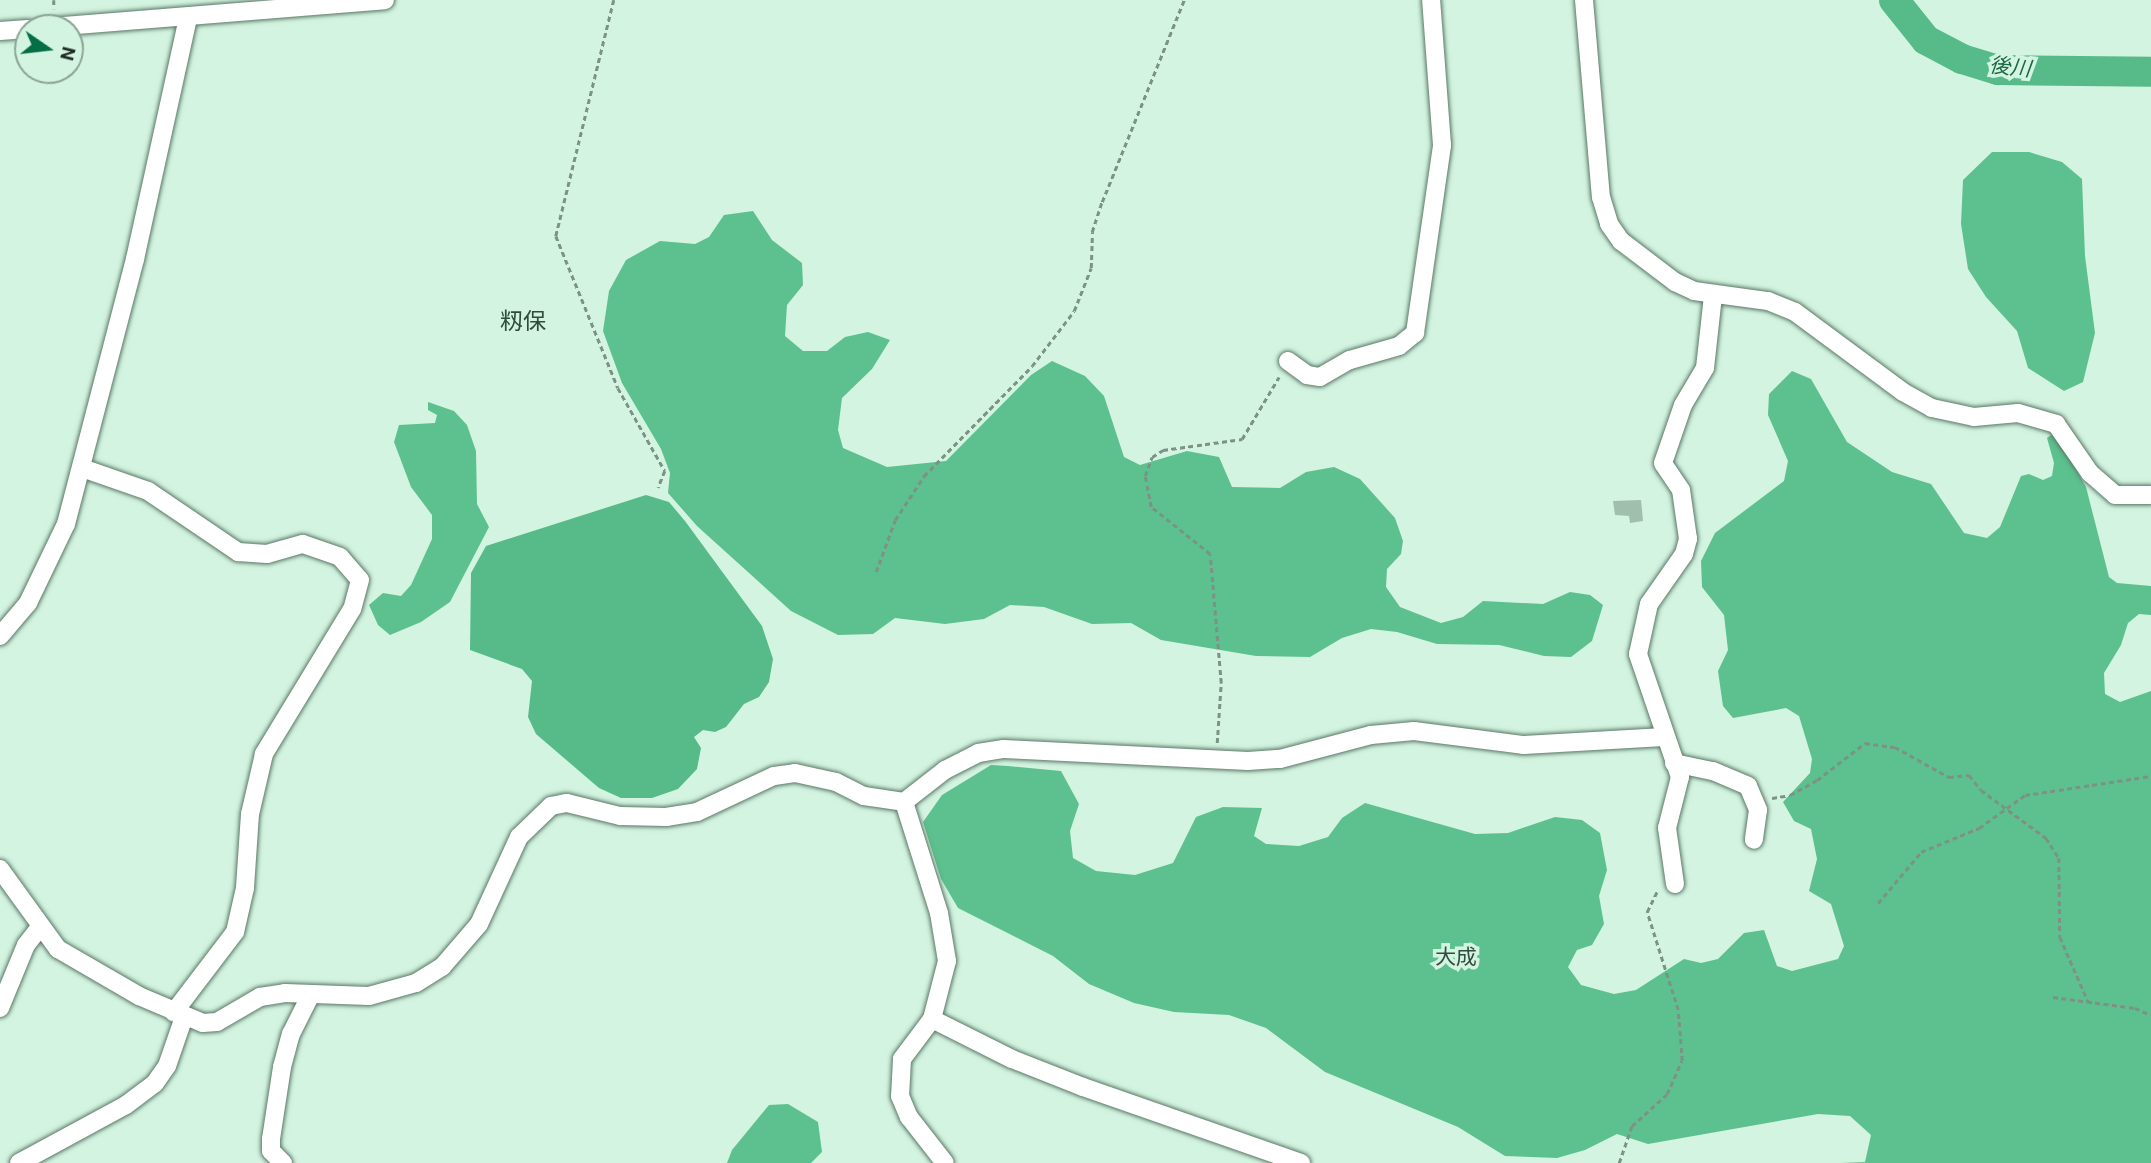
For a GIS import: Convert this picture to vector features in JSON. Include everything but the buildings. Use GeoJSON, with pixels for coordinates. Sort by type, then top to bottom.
{"type":"FeatureCollection","features":[{"type":"Feature","properties":{"kind":"street"},"geometry":{"type":"LineString","coordinates":[[84,25],[386,0]]}},
{"type":"Feature","properties":{"kind":"street"},"geometry":{"type":"LineString","coordinates":[[1288,361],[1307,375],[1320,377],[1350,360],[1399,346],[1415,333],[1442,145],[1431,0]]}},
{"type":"Feature","properties":{"kind":"street"},"geometry":{"type":"LineString","coordinates":[[1584,0],[1601,197],[1609,224],[1621,241],[1675,282],[1713,296],[1769,301],[1794,312],[1903,392],[1937,409],[1973,417],[2018,413],[2056,424],[2090,473],[2115,495],[2151,495]]}},
{"type":"Feature","properties":{"kind":"street"},"geometry":{"type":"LineString","coordinates":[[0,636],[28,604],[66,524],[135,259],[188,17]]}},
{"type":"Feature","properties":{"kind":"street"},"geometry":{"type":"LineString","coordinates":[[1675,884],[1667,828],[1681,788],[1642,672],[1640,636],[1649,604],[1684,554],[1688,538],[1681,490],[1663,463],[1683,405],[1705,368],[1713,296]]}},
{"type":"Feature","properties":{"kind":"street"},"geometry":{"type":"LineString","coordinates":[[19,1163],[126,1105],[155,1083],[167,1066],[179,1015],[235,932],[245,888],[250,814],[264,754],[352,610],[360,580],[340,557],[303,544],[267,554],[239,552],[148,491],[82,468]]}},
{"type":"Feature","properties":{"kind":"street"},"geometry":{"type":"LineString","coordinates":[[0,869],[40,927],[74,961],[179,1015],[203,1023],[217,1021],[260,997],[355,997],[416,983],[442,967],[479,924],[519,837],[551,806],[567,803],[620,816],[666,817],[697,812],[774,776],[795,773],[836,782],[864,796],[904,802],[945,770],[978,753],[1004,749],[1213,760],[1280,759],[1371,735],[1414,731],[1524,745],[1664,737]]}},
{"type":"Feature","properties":{"kind":"street"},"geometry":{"type":"LineString","coordinates":[[1674,763],[1741,781],[1754,795],[1758,822],[1754,840]]}},
{"type":"Feature","properties":{"kind":"street"},"geometry":{"type":"LineString","coordinates":[[904,802],[946,945],[943,981],[932,1020],[902,1059],[900,1096],[909,1117],[945,1163]]}},
{"type":"Feature","properties":{"kind":"street"},"geometry":{"type":"LineString","coordinates":[[0,1008],[26,945],[40,927]]}},
{"type":"Feature","properties":{"kind":"street"},"geometry":{"type":"LineString","coordinates":[[283,1163],[271,1151],[282,1067],[291,1034],[310,996]]}},
{"type":"Feature","properties":{"kind":"street"},"geometry":{"type":"LineString","coordinates":[[932,1020],[1012,1059],[1083,1087],[1301,1163]]}},
{"type":"Feature","properties":{"kind":"path"},"geometry":{"type":"LineString","coordinates":[[614,0],[562,206],[557,248],[597,328],[618,388],[665,471],[658,488]]}},
{"type":"Feature","properties":{"kind":"path"},"geometry":{"type":"LineString","coordinates":[[876,572],[895,520],[924,476],[1032,366],[1073,311],[1091,268],[1092,232],[1102,202],[1184,0]]}},
{"type":"Feature","properties":{"kind":"path"},"geometry":{"type":"LineString","coordinates":[[1213,760],[1221,727],[1221,684],[1210,554],[1151,507],[1144,476],[1152,457],[1163,450],[1242,439],[1288,361]]}},
{"type":"Feature","properties":{"kind":"path"},"geometry":{"type":"LineString","coordinates":[[1754,795],[1790,794],[1830,772],[1865,743],[1881,743],[1949,777],[1969,775],[2006,808],[2046,838],[2059,858],[2060,937],[2088,1001]]}},
{"type":"Feature","properties":{"kind":"path"},"geometry":{"type":"LineString","coordinates":[[1878,902],[1921,852],[1979,828],[2006,808],[2038,791],[2151,776]]}},
{"type":"Feature","properties":{"kind":"path"},"geometry":{"type":"LineString","coordinates":[[1619,1163],[1632,1126],[1667,1094],[1682,1061],[1678,1010],[1647,912],[1650,898],[1660,886],[1675,884]]}},
{"type":"Feature","properties":{"kind":"path"},"geometry":{"type":"LineString","coordinates":[[2053,996],[2151,1015]]}},
{"type":"Feature","properties":{"kind":"shaded area"},"geometry":{"type":"Polygon","coordinates":[[[1992,152],[2029,152],[2062,162],[2082,179],[2085,256],[2095,333],[2083,382],[2064,391],[2028,368],[2017,331],[1986,297],[1968,269],[1961,224],[1963,180],[1992,152]]]}},
{"type":"Feature","properties":{"kind":"shaded area"},"geometry":{"type":"Polygon","coordinates":[[[753,211],[772,240],[802,263],[803,285],[787,305],[785,336],[803,351],[827,351],[845,337],[868,332],[890,340],[872,369],[842,398],[838,430],[843,448],[887,467],[946,461],[1031,375],[1052,361],[1085,376],[1104,396],[1124,457],[1140,465],[1187,451],[1219,457],[1232,487],[1280,488],[1306,472],[1334,467],[1360,479],[1395,518],[1403,541],[1401,554],[1387,569],[1386,587],[1400,607],[1441,623],[1463,617],[1483,601],[1543,604],[1570,592],[1590,595],[1603,605],[1592,641],[1571,657],[1544,656],[1499,645],[1437,644],[1397,632],[1371,629],[1342,638],[1310,657],[1256,656],[1161,640],[1131,623],[1092,624],[1044,607],[1010,605],[984,619],[945,624],[895,618],[873,634],[838,635],[791,611],[697,526],[668,493],[670,473],[661,449],[622,383],[603,331],[609,291],[626,260],[660,241],[695,244],[709,237],[724,215],[753,211]]]}},
{"type":"Feature","properties":{"kind":"shaded area"},"geometry":{"type":"Polygon","coordinates":[[[1792,371],[1811,379],[1847,442],[1892,472],[1931,484],[1964,533],[1987,538],[2000,527],[2021,476],[2029,474],[2043,480],[2052,476],[2054,463],[2047,438],[2055,432],[2086,487],[2109,577],[2117,583],[2151,586],[2151,615],[2139,614],[2128,623],[2121,645],[2104,673],[2105,694],[2120,702],[2151,691],[2151,1163],[1841,1163],[1865,1162],[1871,1135],[1850,1116],[1818,1114],[1648,1144],[1617,1134],[1585,1150],[1557,1158],[1505,1156],[1458,1127],[1325,1072],[1266,1028],[1229,1015],[1174,1012],[1134,1003],[1089,984],[1053,956],[958,908],[941,879],[923,822],[942,795],[991,765],[1061,771],[1079,804],[1070,831],[1073,858],[1096,871],[1135,875],[1173,863],[1196,817],[1223,807],[1262,808],[1254,836],[1266,844],[1299,846],[1328,837],[1342,818],[1365,803],[1475,834],[1508,833],[1555,817],[1582,820],[1600,833],[1607,870],[1599,896],[1604,924],[1592,945],[1577,950],[1568,967],[1581,985],[1614,994],[1636,990],[1684,959],[1701,963],[1718,959],[1744,933],[1764,930],[1777,966],[1792,971],[1838,959],[1844,946],[1831,904],[1809,891],[1817,859],[1811,829],[1794,821],[1783,802],[1810,773],[1812,759],[1799,716],[1786,708],[1733,718],[1723,706],[1718,671],[1728,650],[1724,615],[1702,587],[1701,561],[1715,533],[1784,481],[1788,461],[1768,415],[1769,394],[1792,371]]]}},
{"type":"Feature","properties":{"kind":"shaded area"},"geometry":{"type":"Polygon","coordinates":[[[428,402],[454,411],[467,425],[476,451],[477,504],[489,527],[450,602],[421,622],[390,635],[378,625],[369,605],[383,593],[401,596],[411,585],[432,539],[432,515],[411,487],[394,442],[399,425],[435,423],[437,415],[428,410],[428,402]]]}},
{"type":"Feature","properties":{"kind":"shaded area"},"geometry":{"type":"Polygon","coordinates":[[[646,495],[669,502],[685,521],[762,626],[773,659],[769,682],[759,697],[744,704],[726,727],[715,732],[703,730],[694,737],[701,748],[697,769],[678,789],[652,798],[621,798],[599,788],[536,734],[528,717],[532,681],[522,669],[470,650],[471,573],[486,546],[646,495]]]}},
{"type":"Feature","properties":{"kind":"shaded area"},"geometry":{"type":"Polygon","coordinates":[[[788,1104],[818,1122],[822,1152],[811,1163],[727,1163],[732,1150],[769,1105],[788,1104]]]}},
{"type":"Feature","properties":{"kind":"waterway","name":"後川"},"geometry":{"type":"LineString","coordinates":[[1894,0],[1926,40],[1962,59],[1998,70],[2151,72]]}},
{"type":"Feature","properties":{"kind":"district","name":"籾保"},"geometry":{"type":"Point","coordinates":[523,322]}},
{"type":"Feature","properties":{"kind":"district","name":"大成"},"geometry":{"type":"Point","coordinates":[1456,957]}}]}
